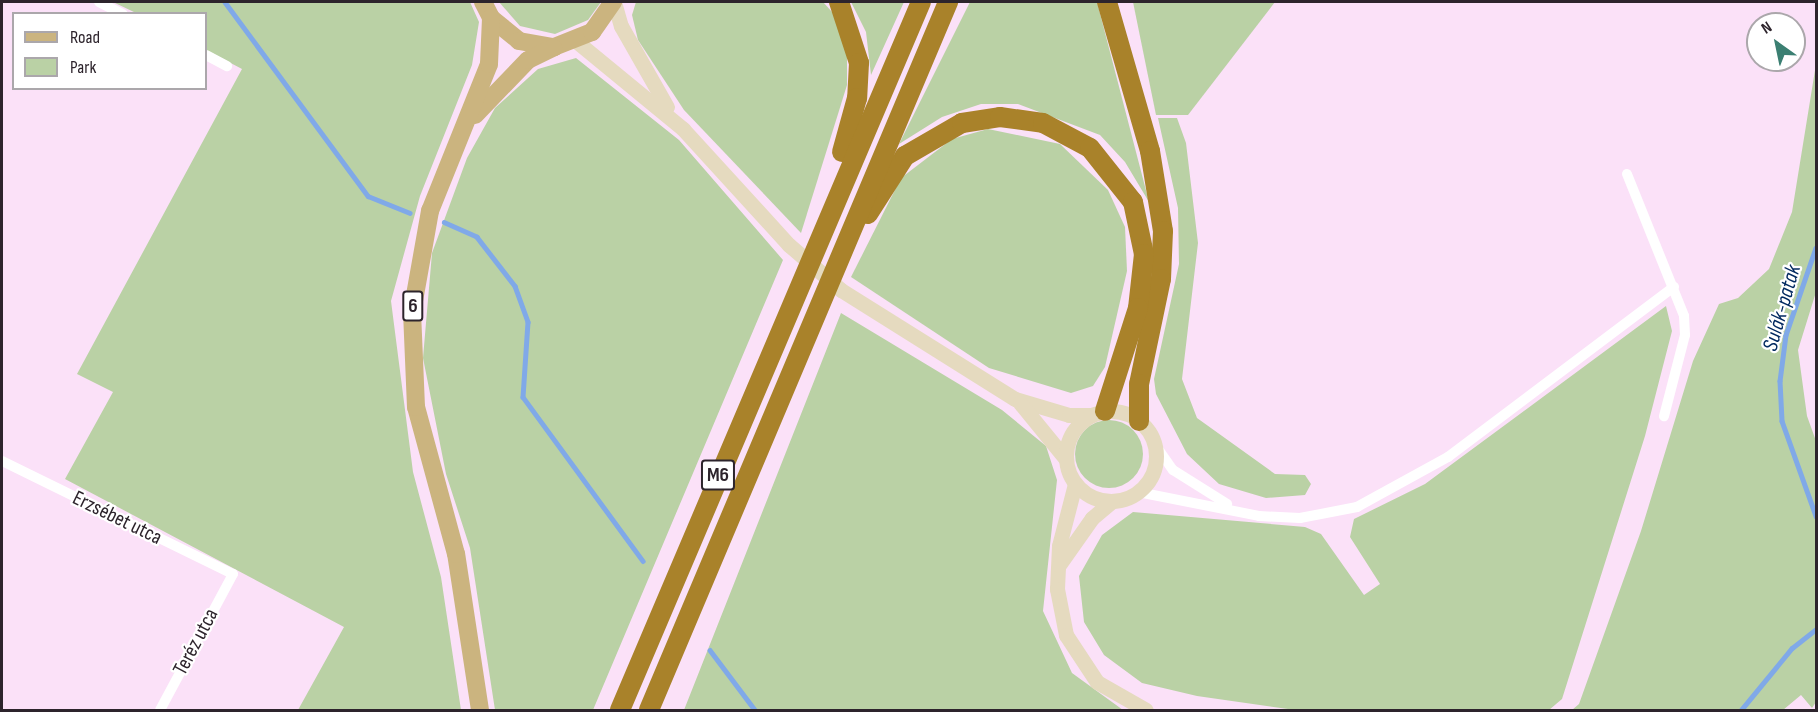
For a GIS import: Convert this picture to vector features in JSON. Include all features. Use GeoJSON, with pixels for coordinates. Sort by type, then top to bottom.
{"type":"FeatureCollection","features":[{"type":"Feature","properties":{"kind":"highway"},"geometry":{"type":"LineString","coordinates":[[816,240],[859,81],[858,52],[838,2]]}},
{"type":"Feature","properties":{"kind":"highway","name":"M6"},"geometry":{"type":"LineString","coordinates":[[620,711],[816,240],[921,2]]}},
{"type":"Feature","properties":{"kind":"highway","name":"M6"},"geometry":{"type":"LineString","coordinates":[[649,711],[834,263],[948,2]]}},
{"type":"Feature","properties":{"kind":"highway"},"geometry":{"type":"LineString","coordinates":[[1107,2],[1150,151],[1163,231],[1161,279],[1139,384],[1139,420]]}},
{"type":"Feature","properties":{"kind":"highway"},"geometry":{"type":"LineString","coordinates":[[834,263],[895,167],[939,133],[975,119],[1000,117],[1067,133],[1118,177],[1137,211],[1142,237],[1143,283],[1098,413]]}},
{"type":"Feature","properties":{"kind":"main road","name":"6"},"geometry":{"type":"LineString","coordinates":[[483,2],[492,18],[519,41],[554,47]]}},
{"type":"Feature","properties":{"kind":"main road","name":"6"},"geometry":{"type":"LineString","coordinates":[[468,123],[528,60],[554,47],[576,41],[599,25],[614,2]]}},
{"type":"Feature","properties":{"kind":"main road","name":"6"},"geometry":{"type":"LineString","coordinates":[[480,711],[456,554],[416,407],[412,341],[424,234],[489,64],[492,18]]}},
{"type":"Feature","properties":{"kind":"street"},"geometry":{"type":"LineString","coordinates":[[99,2],[119,12]]}},
{"type":"Feature","properties":{"kind":"street"},"geometry":{"type":"LineString","coordinates":[[614,2],[648,78],[682,129]]}},
{"type":"Feature","properties":{"kind":"street"},"geometry":{"type":"LineString","coordinates":[[576,41],[682,129],[762,217],[814,268],[868,310],[1015,399],[1056,440],[1075,484],[1059,565],[1060,613],[1074,652],[1097,682],[1146,711]]}},
{"type":"Feature","properties":{"kind":"street"},"geometry":{"type":"LineString","coordinates":[[207,56],[227,66]]}},
{"type":"Feature","properties":{"kind":"street"},"geometry":{"type":"LineString","coordinates":[[1628,174],[1674,287],[1685,335],[1664,416]]}},
{"type":"Feature","properties":{"kind":"street"},"geometry":{"type":"LineString","coordinates":[[1059,565],[1092,518],[1112,501],[1138,492],[1238,510],[1300,518],[1330,514],[1401,487],[1674,287]]}},
{"type":"Feature","properties":{"kind":"street"},"geometry":{"type":"LineString","coordinates":[[1015,399],[1069,415],[1098,413],[1139,420],[1173,470],[1238,510]]}},
{"type":"Feature","properties":{"kind":"street"},"geometry":{"type":"LineString","coordinates":[[1065,458],[1072,432],[1098,413]]}},
{"type":"Feature","properties":{"kind":"street"},"geometry":{"type":"LineString","coordinates":[[1138,492],[1154,469],[1154,442]]}},
{"type":"Feature","properties":{"kind":"street","name":"Erzsébet utca"},"geometry":{"type":"LineString","coordinates":[[2,461],[233,574]]}},
{"type":"Feature","properties":{"kind":"street"},"geometry":{"type":"LineString","coordinates":[[1075,484],[1112,501]]}},
{"type":"Feature","properties":{"kind":"street","name":"Teréz utca"},"geometry":{"type":"LineString","coordinates":[[160,711],[233,574]]}},
{"type":"Feature","properties":{"kind":"green space"},"geometry":{"type":"Polygon","coordinates":[[[113,2],[470,2],[479,22],[472,65],[420,196],[391,301],[413,472],[441,577],[461,710],[298,710],[344,627],[65,479],[113,392],[77,374],[242,69],[207,51],[207,12],[134,12],[113,2]]]}},
{"type":"Feature","properties":{"kind":"green space"},"geometry":{"type":"Polygon","coordinates":[[[499,2],[601,2],[588,20],[555,34],[520,26],[499,2]]]}},
{"type":"Feature","properties":{"kind":"green space"},"geometry":{"type":"Polygon","coordinates":[[[636,2],[823,2],[833,13],[847,50],[847,85],[801,233],[684,110],[638,40],[632,15],[636,2]]]}},
{"type":"Feature","properties":{"kind":"green space"},"geometry":{"type":"Polygon","coordinates":[[[851,2],[904,2],[871,75],[866,32],[851,2]]]}},
{"type":"Feature","properties":{"kind":"green space"},"geometry":{"type":"Polygon","coordinates":[[[970,2],[1097,2],[1149,202],[1125,162],[1100,135],[1018,104],[981,104],[942,117],[899,144],[970,2]]]}},
{"type":"Feature","properties":{"kind":"green space"},"geometry":{"type":"Polygon","coordinates":[[[1133,2],[1275,2],[1188,115],[1156,115],[1133,2]]]}},
{"type":"Feature","properties":{"kind":"green space"},"geometry":{"type":"Polygon","coordinates":[[[576,58],[679,140],[783,260],[593,710],[495,710],[470,548],[446,474],[423,358],[432,253],[467,158],[495,108],[538,69],[576,58]]]}},
{"type":"Feature","properties":{"kind":"green space"},"geometry":{"type":"Polygon","coordinates":[[[1816,64],[1816,292],[1798,350],[1807,416],[1816,441],[1816,702],[1812,708],[1801,695],[1783,710],[1572,710],[1579,704],[1641,531],[1693,361],[1719,304],[1738,298],[1769,269],[1792,212],[1816,64]]]}},
{"type":"Feature","properties":{"kind":"green space"},"geometry":{"type":"Polygon","coordinates":[[[1158,118],[1177,118],[1186,143],[1198,243],[1182,379],[1197,418],[1275,474],[1305,475],[1311,484],[1305,495],[1266,498],[1219,484],[1187,454],[1156,394],[1154,379],[1179,264],[1178,208],[1158,118]]]}},
{"type":"Feature","properties":{"kind":"green space"},"geometry":{"type":"Polygon","coordinates":[[[988,129],[1060,144],[1108,190],[1125,227],[1127,271],[1105,367],[1093,386],[1071,393],[989,368],[851,277],[901,178],[952,139],[988,129]]]}},
{"type":"Feature","properties":{"kind":"green space"},"geometry":{"type":"Polygon","coordinates":[[[1666,306],[1672,331],[1645,436],[1562,699],[1549,710],[1295,710],[1197,696],[1142,683],[1104,655],[1084,622],[1079,576],[1102,535],[1133,512],[1305,527],[1321,534],[1364,595],[1380,584],[1350,537],[1354,519],[1425,484],[1666,306]]]}},
{"type":"Feature","properties":{"kind":"green space"},"geometry":{"type":"Polygon","coordinates":[[[841,313],[1002,410],[1046,446],[1057,480],[1043,611],[1072,673],[1123,710],[684,710],[841,313]]]}},
{"type":"Feature","properties":{"kind":"green space"},"geometry":{"type":"Polygon","coordinates":[[[1109,420],[1122,423],[1133,430],[1140,441],[1143,454],[1140,467],[1133,478],[1122,485],[1109,488],[1096,485],[1085,478],[1078,467],[1075,454],[1078,441],[1085,430],[1096,423],[1109,420]]]}},
{"type":"Feature","properties":{"kind":"waterway"},"geometry":{"type":"LineString","coordinates":[[225,2],[368,196],[410,213]]}},
{"type":"Feature","properties":{"kind":"waterway"},"geometry":{"type":"LineString","coordinates":[[444,222],[477,237],[515,286],[528,322],[523,397],[643,561]]}},
{"type":"Feature","properties":{"kind":"waterway","name":"Sulák-patak"},"geometry":{"type":"LineString","coordinates":[[1816,248],[1786,335],[1780,381],[1782,421],[1816,516]]}},
{"type":"Feature","properties":{"kind":"waterway"},"geometry":{"type":"LineString","coordinates":[[1741,710],[1792,648],[1816,629]]}},
{"type":"Feature","properties":{"kind":"waterway"},"geometry":{"type":"LineString","coordinates":[[710,650],[755,710]]}}]}
